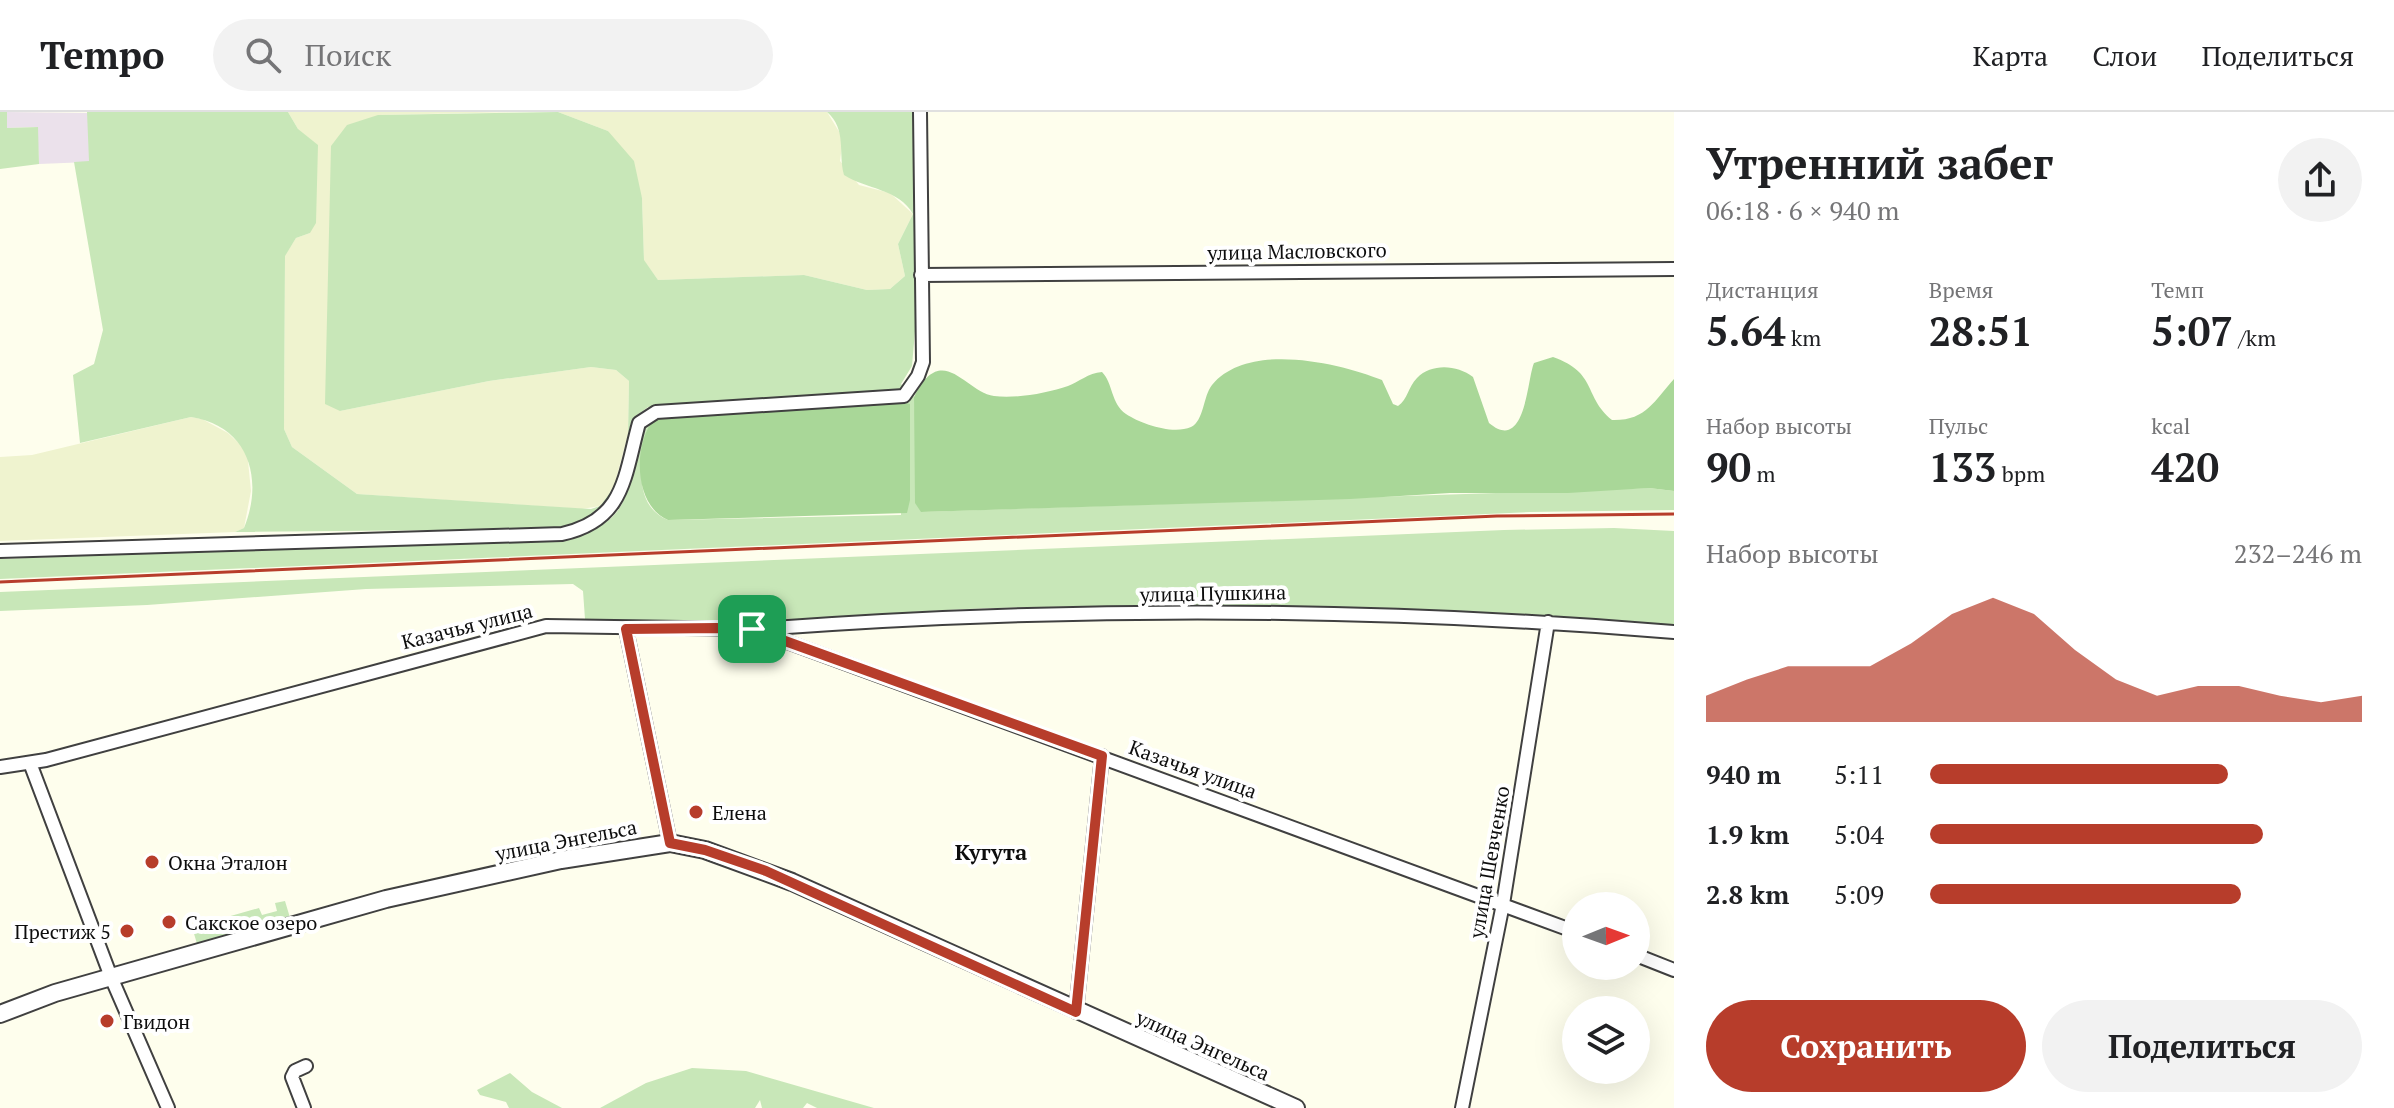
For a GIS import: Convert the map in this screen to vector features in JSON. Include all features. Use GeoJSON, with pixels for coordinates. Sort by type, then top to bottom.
{"type":"FeatureCollection","features":[{"type":"Feature","properties":{"kind":"street"},"geometry":{"type":"LineString","coordinates":[[0,551],[562,534],[586,529],[612,508],[620,491],[639,423],[645,416],[656,412],[904,396],[918,376],[923,362],[920,112]]}},
{"type":"Feature","properties":{"kind":"street","name":"улица Масловского"},"geometry":{"type":"LineString","coordinates":[[921,275],[1674,269]]}},
{"type":"Feature","properties":{"kind":"street","name":"улица Пушкина"},"geometry":{"type":"LineString","coordinates":[[752,629],[893,618],[1229,612],[1548,622],[1674,632]]}},
{"type":"Feature","properties":{"kind":"street","name":"улица Шевченко"},"geometry":{"type":"LineString","coordinates":[[1462,1108],[1503,904],[1548,622]]}},
{"type":"Feature","properties":{"kind":"street","name":"Казачья улица"},"geometry":{"type":"LineString","coordinates":[[0,767],[30,763],[522,631],[563,625],[626,629],[752,629],[1562,927]]}},
{"type":"Feature","properties":{"kind":"street"},"geometry":{"type":"LineString","coordinates":[[626,629],[670,843]]}},
{"type":"Feature","properties":{"kind":"street"},"geometry":{"type":"LineString","coordinates":[[1076,1012],[1102,756]]}},
{"type":"Feature","properties":{"kind":"street"},"geometry":{"type":"LineString","coordinates":[[30,763],[111,977],[168,1108]]}},
{"type":"Feature","properties":{"kind":"street","name":"улица Энгельса"},"geometry":{"type":"LineString","coordinates":[[0,1014],[33,1000],[111,977],[470,879],[561,860],[670,843],[705,850],[766,871],[1296,1108]]}},
{"type":"Feature","properties":{"kind":"street"},"geometry":{"type":"LineString","coordinates":[[1650,961],[1674,970]]}},
{"type":"Feature","properties":{"kind":"street"},"geometry":{"type":"LineString","coordinates":[[304,1108],[292,1077],[295,1071],[306,1066]]}},
{"type":"Feature","properties":{"kind":"shaded area"},"geometry":{"type":"Polygon","coordinates":[[[7,112],[89,113],[89,162],[39,164],[37,127],[7,128],[7,112]]]}},
{"type":"Feature","properties":{"kind":"green space"},"geometry":{"type":"Polygon","coordinates":[[[0,112],[7,112],[7,128],[38,127],[39,164],[0,169],[0,112]]]}},
{"type":"Feature","properties":{"kind":"green space"},"geometry":{"type":"Polygon","coordinates":[[[87,112],[288,112],[298,129],[318,145],[316,223],[310,233],[296,238],[285,256],[284,429],[292,447],[357,494],[591,509],[600,506],[614,487],[609,497],[596,512],[581,522],[550,529],[235,532],[244,528],[250,510],[251,474],[239,443],[227,431],[211,422],[191,417],[80,443],[73,375],[94,364],[103,330],[74,162],[89,161],[87,112]]]}},
{"type":"Feature","properties":{"kind":"green space"},"geometry":{"type":"Polygon","coordinates":[[[288,112],[522,112],[378,115],[340,411],[489,381],[591,367],[616,370],[629,381],[628,434],[614,487],[600,506],[582,509],[357,494],[292,447],[284,429],[285,255],[296,238],[310,233],[298,129],[288,112]]]}},
{"type":"Feature","properties":{"kind":"green space"},"geometry":{"type":"Polygon","coordinates":[[[558,112],[827,112],[843,138],[840,161],[859,185],[890,193],[913,214],[898,244],[905,276],[890,289],[867,290],[804,275],[658,280],[644,261],[642,198],[608,131],[558,112]]]}},
{"type":"Feature","properties":{"kind":"green space"},"geometry":{"type":"Polygon","coordinates":[[[558,112],[608,131],[634,161],[642,198],[644,260],[658,280],[804,275],[867,290],[890,289],[905,276],[898,244],[913,214],[891,194],[844,175],[840,134],[827,112],[915,112],[915,331],[912,366],[901,384],[907,390],[882,397],[648,407],[632,419],[628,434],[629,381],[616,370],[591,367],[489,381],[340,411],[325,404],[331,146],[347,125],[378,115],[558,112]]]}},
{"type":"Feature","properties":{"kind":"green space"},"geometry":{"type":"Polygon","coordinates":[[[1553,357],[1577,370],[1612,420],[1641,413],[1674,379],[1674,491],[1649,488],[1568,493],[1450,493],[1350,499],[921,512],[915,503],[914,397],[924,380],[934,372],[954,374],[983,393],[1002,397],[1051,391],[1102,372],[1117,405],[1126,414],[1148,425],[1175,430],[1195,424],[1212,385],[1228,371],[1248,363],[1294,360],[1342,367],[1382,380],[1393,404],[1398,406],[1423,373],[1445,367],[1473,377],[1489,423],[1501,430],[1511,429],[1518,422],[1534,363],[1553,357]]]}},
{"type":"Feature","properties":{"kind":"green space"},"geometry":{"type":"Polygon","coordinates":[[[910,393],[914,397],[921,512],[1649,488],[1674,491],[1674,510],[1530,512],[0,579],[0,559],[574,537],[600,527],[616,513],[625,497],[636,446],[643,431],[655,418],[643,459],[643,489],[647,502],[655,512],[668,520],[901,515],[900,402],[910,393]]]}},
{"type":"Feature","properties":{"kind":"green space"},"geometry":{"type":"Polygon","coordinates":[[[900,402],[910,404],[910,500],[907,513],[668,520],[648,502],[640,474],[640,458],[648,429],[655,418],[900,402]]]}},
{"type":"Feature","properties":{"kind":"green space"},"geometry":{"type":"Polygon","coordinates":[[[191,417],[202,419],[228,433],[247,451],[251,491],[244,528],[235,532],[0,541],[0,457],[32,455],[191,417]]]}},
{"type":"Feature","properties":{"kind":"green space"},"geometry":{"type":"Polygon","coordinates":[[[1614,528],[1674,531],[1674,625],[1505,613],[1251,606],[996,608],[739,622],[636,622],[585,619],[583,591],[573,584],[366,589],[147,605],[0,611],[0,592],[1614,528]]]}},
{"type":"Feature","properties":{"kind":"green space"},"geometry":{"type":"Polygon","coordinates":[[[285,901],[291,921],[198,947],[192,927],[259,908],[262,915],[277,911],[275,903],[285,901]]]}},
{"type":"Feature","properties":{"kind":"green space"},"geometry":{"type":"Polygon","coordinates":[[[692,1068],[746,1071],[874,1108],[817,1108],[807,1103],[803,1108],[762,1108],[760,1100],[755,1108],[600,1108],[646,1083],[692,1068]]]}},
{"type":"Feature","properties":{"kind":"green space"},"geometry":{"type":"Polygon","coordinates":[[[510,1073],[532,1092],[562,1108],[509,1108],[506,1102],[480,1095],[477,1090],[510,1073]]]}},
{"type":"Feature","properties":{"kind":"railway"},"geometry":{"type":"LineString","coordinates":[[0,582],[1497,516],[1674,514]]}},
{"type":"Feature","properties":{"kind":"place","name":"Елена"},"geometry":{"type":"Point","coordinates":[696,812]}},
{"type":"Feature","properties":{"kind":"place","name":"Окна Эталон"},"geometry":{"type":"Point","coordinates":[152,862]}},
{"type":"Feature","properties":{"kind":"place","name":"Сакское озеро"},"geometry":{"type":"Point","coordinates":[169,922]}},
{"type":"Feature","properties":{"kind":"place","name":"Престиж 5"},"geometry":{"type":"Point","coordinates":[127,931]}},
{"type":"Feature","properties":{"kind":"place","name":"Гвидон"},"geometry":{"type":"Point","coordinates":[107,1021]}},
{"type":"Feature","properties":{"kind":"district","name":"Кугута"},"geometry":{"type":"Point","coordinates":[991,851]}},
{"type":"Feature","properties":{"kind":"route"},"geometry":{"type":"LineString","coordinates":[[626,629],[752,629],[1102,756],[1076,1012],[766,871],[705,850],[670,843],[626,629]]}}]}
